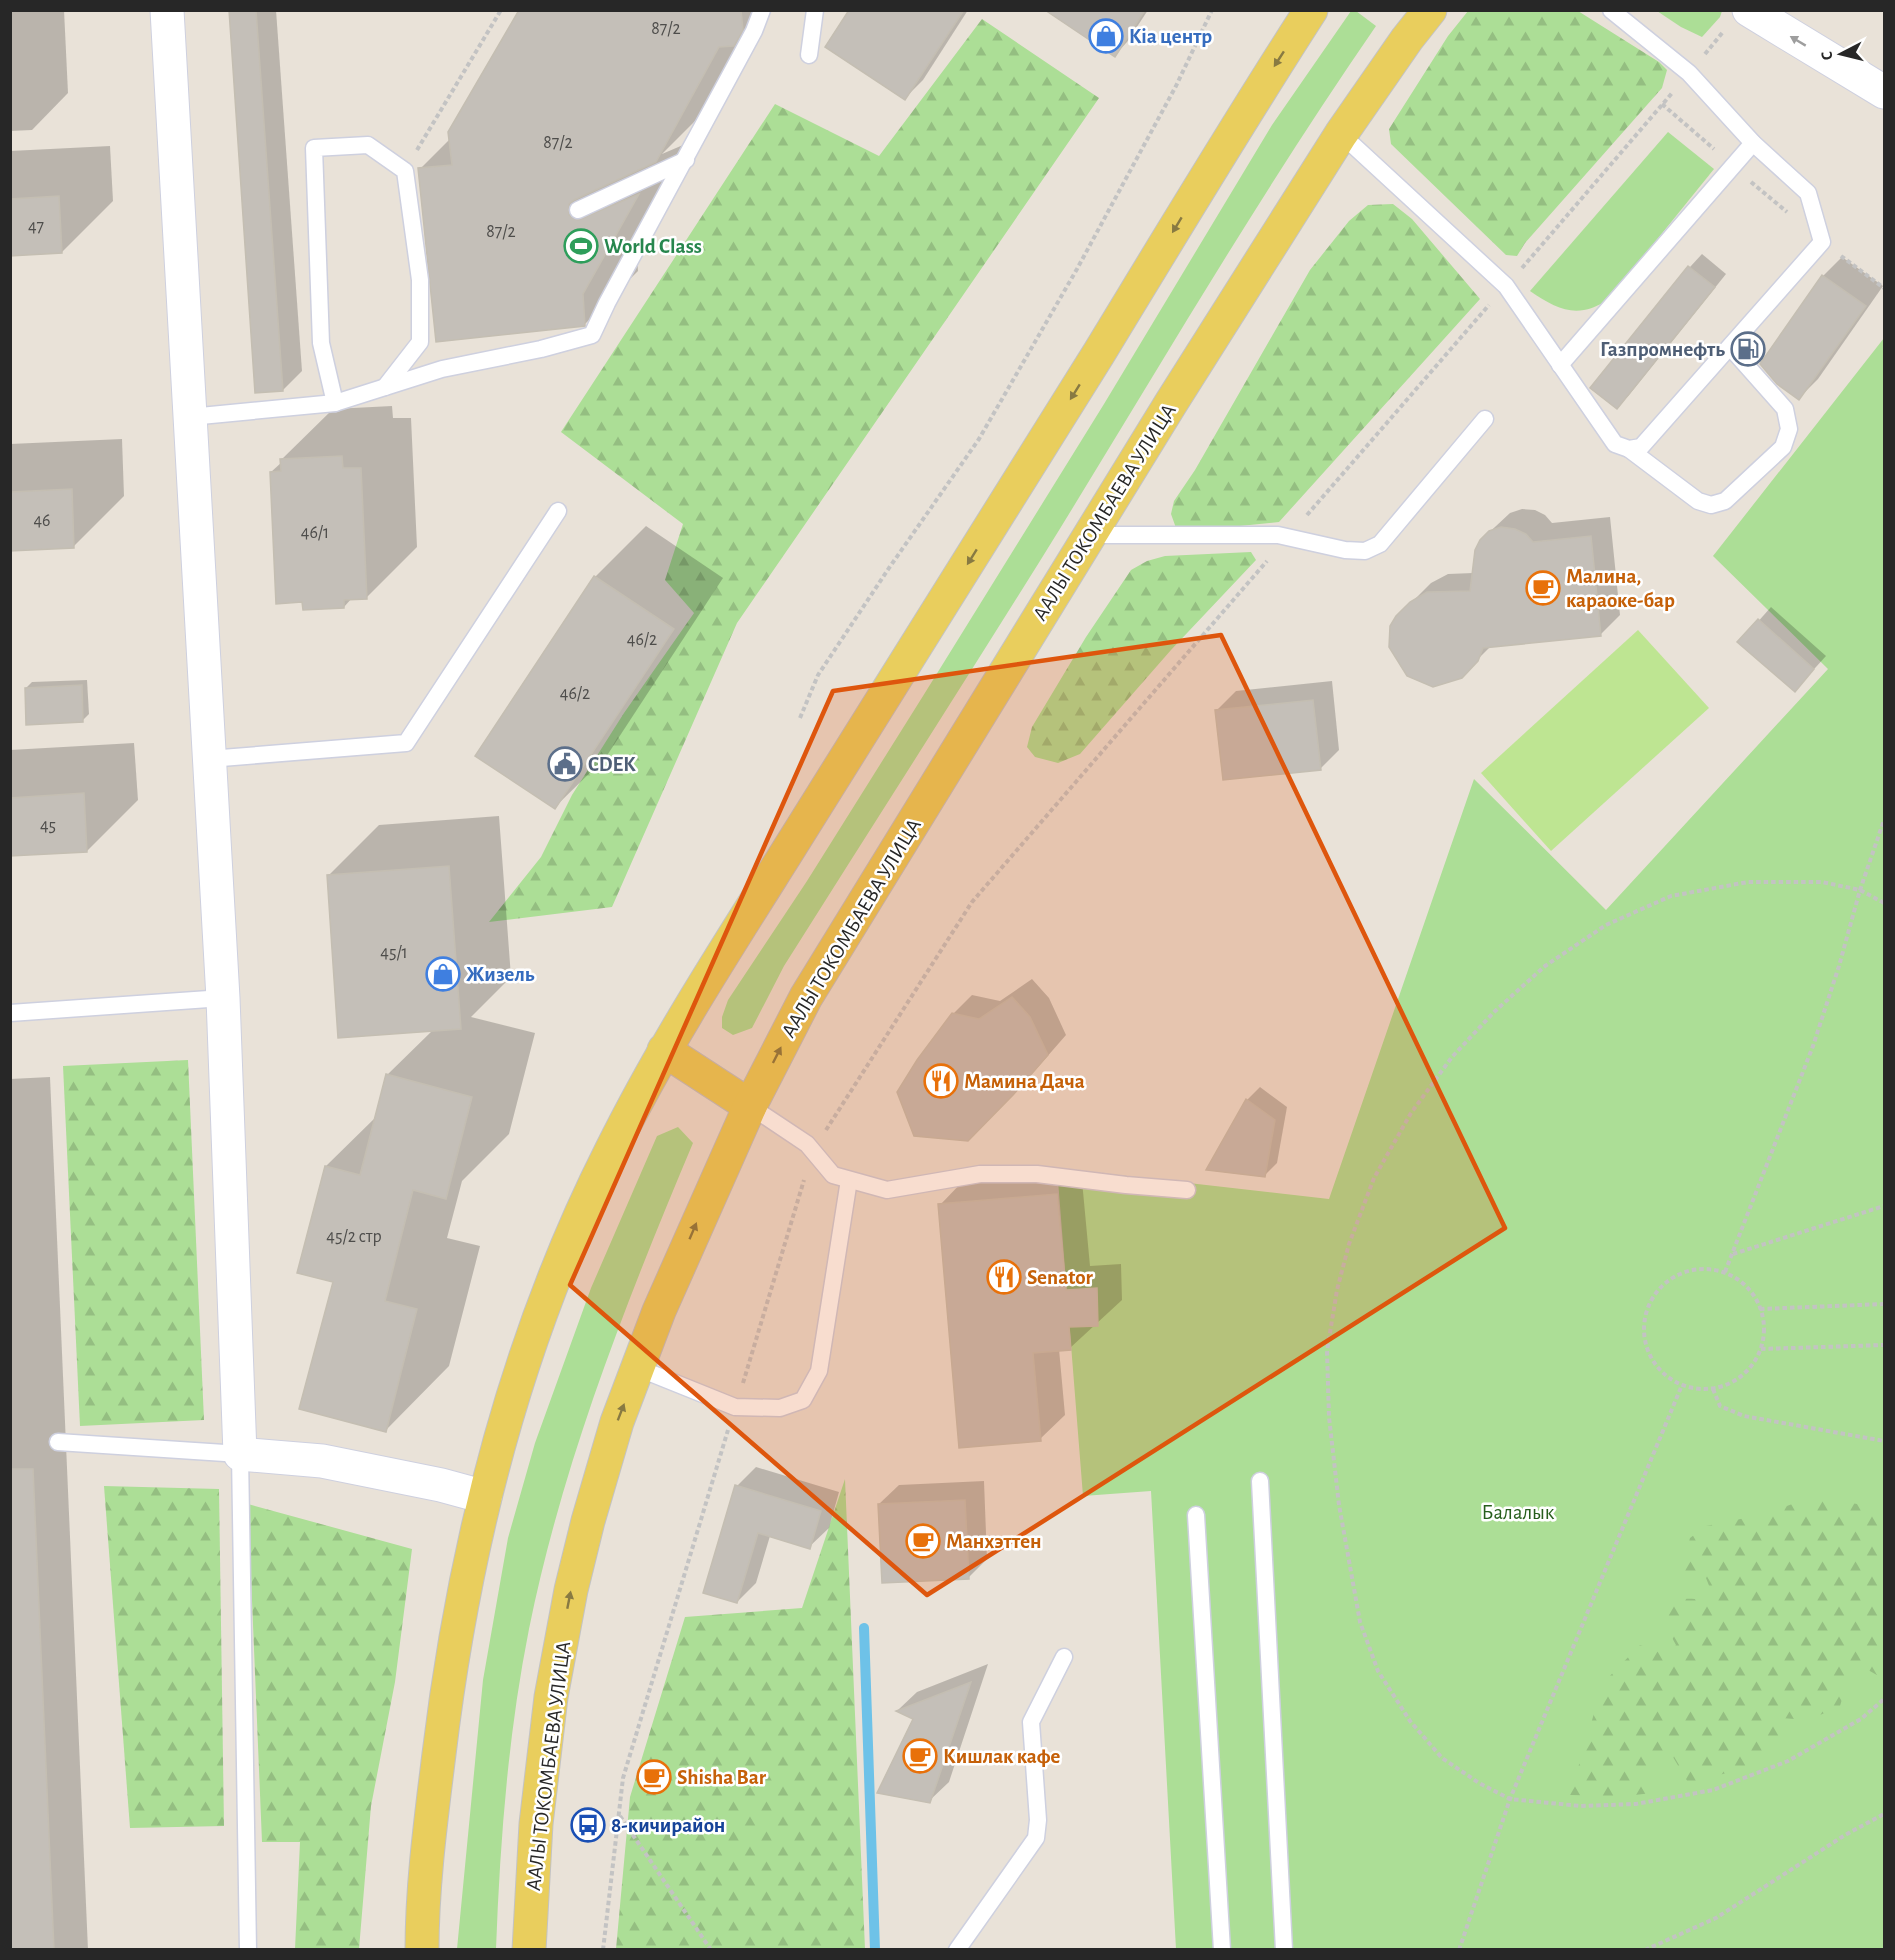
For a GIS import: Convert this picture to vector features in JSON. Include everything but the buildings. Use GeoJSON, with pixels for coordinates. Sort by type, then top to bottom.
{"type":"FeatureCollection","features":[{"type":"Feature","properties":{"kind":"main road"},"geometry":{"type":"LineString","coordinates":[[422,1950],[430,1825],[448,1677],[467,1575],[485,1497],[514,1392],[554,1275],[610,1152],[664,1050],[1101,350],[1264,82],[1311,10]]}},
{"type":"Feature","properties":{"kind":"main road","name":"ААЛЫ ТОКОМБАЕВА УЛИЦА"},"geometry":{"type":"LineString","coordinates":[[529,1950],[536,1824],[551,1697],[571,1590],[588,1521],[617,1422],[638,1368],[681,1260],[750,1106],[806,997],[1171,403],[1341,134],[1402,46],[1431,10]]}},
{"type":"Feature","properties":{"kind":"main road"},"geometry":{"type":"LineString","coordinates":[[664,1050],[750,1106]]}},
{"type":"Feature","properties":{"kind":"street"},"geometry":{"type":"LineString","coordinates":[[167,10],[223,998],[240,1454],[322,1461],[441,1485],[485,1497]]}},
{"type":"Feature","properties":{"kind":"street"},"geometry":{"type":"LineString","coordinates":[[1737,19],[1884,92]]}},
{"type":"Feature","properties":{"kind":"lane"},"geometry":{"type":"LineString","coordinates":[[190,417],[335,403],[442,369],[541,349],[592,335],[607,303],[754,32],[762,10]]}},
{"type":"Feature","properties":{"kind":"lane"},"geometry":{"type":"LineString","coordinates":[[809,55],[815,10]]}},
{"type":"Feature","properties":{"kind":"lane"},"geometry":{"type":"LineString","coordinates":[[1611,10],[1689,73],[1753,143],[1808,193],[1822,242],[1641,447],[1629,449]]}},
{"type":"Feature","properties":{"kind":"lane"},"geometry":{"type":"LineString","coordinates":[[1341,134],[1506,286],[1615,444],[1629,449],[1698,501],[1710,505],[1725,501],[1783,447],[1789,429],[1785,409],[1730,347]]}},
{"type":"Feature","properties":{"kind":"lane"},"geometry":{"type":"LineString","coordinates":[[1560,365],[1753,143]]}},
{"type":"Feature","properties":{"kind":"lane"},"geometry":{"type":"LineString","coordinates":[[335,403],[321,343],[315,148],[368,145],[405,171],[420,280],[420,342],[385,387]]}},
{"type":"Feature","properties":{"kind":"lane"},"geometry":{"type":"LineString","coordinates":[[578,210],[686,160]]}},
{"type":"Feature","properties":{"kind":"lane"},"geometry":{"type":"LineString","coordinates":[[1090,535],[1278,535],[1345,550],[1365,551],[1380,544],[1485,419]]}},
{"type":"Feature","properties":{"kind":"lane"},"geometry":{"type":"LineString","coordinates":[[210,759],[406,743],[558,511]]}},
{"type":"Feature","properties":{"kind":"lane"},"geometry":{"type":"LineString","coordinates":[[10,1013],[223,998]]}},
{"type":"Feature","properties":{"kind":"lane"},"geometry":{"type":"LineString","coordinates":[[750,1106],[813,1149],[833,1175],[887,1190],[980,1174],[1037,1174],[1186,1190]]}},
{"type":"Feature","properties":{"kind":"lane"},"geometry":{"type":"LineString","coordinates":[[638,1368],[735,1407],[780,1408],[803,1400],[819,1371],[849,1180]]}},
{"type":"Feature","properties":{"kind":"lane"},"geometry":{"type":"LineString","coordinates":[[58,1442],[240,1454],[248,1950]]}},
{"type":"Feature","properties":{"kind":"lane"},"geometry":{"type":"LineString","coordinates":[[1260,1480],[1284,1950]]}},
{"type":"Feature","properties":{"kind":"lane"},"geometry":{"type":"LineString","coordinates":[[1196,1515],[1222,1950]]}},
{"type":"Feature","properties":{"kind":"lane"},"geometry":{"type":"LineString","coordinates":[[957,1950],[1036,1838],[1038,1820],[1032,1722],[1064,1657]]}},
{"type":"Feature","properties":{"kind":"path"},"geometry":{"type":"LineString","coordinates":[[405,171],[501,10]]}},
{"type":"Feature","properties":{"kind":"path"},"geometry":{"type":"LineString","coordinates":[[800,718],[818,675],[979,439],[1077,269],[1176,86],[1212,10]]}},
{"type":"Feature","properties":{"kind":"path"},"geometry":{"type":"LineString","coordinates":[[603,1950],[623,1778],[813,1149],[972,902],[1737,19]]}},
{"type":"Feature","properties":{"kind":"path"},"geometry":{"type":"LineString","coordinates":[[1725,1272],[1813,1046],[1839,966],[1860,890],[1884,820]]}},
{"type":"Feature","properties":{"kind":"path"},"geometry":{"type":"LineString","coordinates":[[1884,903],[1860,890],[1822,882],[1748,882],[1671,896],[1606,925],[1545,966],[1494,1012],[1452,1057],[1411,1113],[1374,1178],[1349,1244],[1337,1290],[1327,1351],[1329,1418],[1339,1505],[1360,1623],[1378,1671],[1410,1720],[1442,1758],[1479,1783],[1510,1799],[1580,1806],[1636,1804],[1713,1790],[1788,1761],[1861,1719],[1884,1699]]}},
{"type":"Feature","properties":{"kind":"path"},"geometry":{"type":"LineString","coordinates":[[1732,1255],[1884,1206]]}},
{"type":"Feature","properties":{"kind":"path"},"geometry":{"type":"LineString","coordinates":[[1709,1269],[1725,1272],[1741,1281],[1752,1293],[1760,1309],[1763,1323],[1761,1349],[1752,1365],[1728,1384],[1713,1389],[1697,1389],[1682,1385],[1667,1377],[1655,1364],[1647,1349],[1643,1332],[1645,1315],[1651,1299],[1661,1285],[1675,1275],[1692,1270],[1709,1269]]}},
{"type":"Feature","properties":{"kind":"path"},"geometry":{"type":"LineString","coordinates":[[1760,1309],[1884,1304]]}},
{"type":"Feature","properties":{"kind":"path"},"geometry":{"type":"LineString","coordinates":[[1761,1349],[1884,1345]]}},
{"type":"Feature","properties":{"kind":"path"},"geometry":{"type":"LineString","coordinates":[[1459,1950],[1510,1799],[1682,1385]]}},
{"type":"Feature","properties":{"kind":"path"},"geometry":{"type":"LineString","coordinates":[[1713,1389],[1720,1406],[1744,1416],[1884,1441]]}},
{"type":"Feature","properties":{"kind":"path"},"geometry":{"type":"LineString","coordinates":[[1645,1950],[1716,1918],[1845,1835],[1884,1814]]}},
{"type":"Feature","properties":{"kind":"path"},"geometry":{"type":"LineString","coordinates":[[619,1815],[711,1950]]}},
{"type":"Feature","properties":{"kind":"highlighted area"},"geometry":{"type":"Polygon","coordinates":[[[1221,635],[1505,1228],[927,1595],[570,1285],[833,691],[1221,635]]]}},
{"type":"Feature","properties":{"kind":"green space"},"geometry":{"type":"Polygon","coordinates":[[[1351,11],[1356,11],[1376,26],[1254,211],[1027,582],[784,966],[752,1028],[733,1035],[722,1028],[722,1017],[728,1000],[807,881],[923,696],[1104,404],[1272,125],[1351,11]]]}},
{"type":"Feature","properties":{"kind":"green space"},"geometry":{"type":"Polygon","coordinates":[[[1468,11],[1578,11],[1659,62],[1667,70],[1662,88],[1525,243],[1517,256],[1506,255],[1391,144],[1389,129],[1448,36],[1468,11]]]}},
{"type":"Feature","properties":{"kind":"green space"},"geometry":{"type":"Polygon","coordinates":[[[1657,11],[1722,11],[1720,17],[1702,37],[1681,27],[1657,11]]]}},
{"type":"Feature","properties":{"kind":"green space"},"geometry":{"type":"Polygon","coordinates":[[[982,19],[1099,98],[737,623],[612,907],[489,922],[541,857],[572,795],[624,713],[694,613],[665,580],[683,524],[561,432],[775,104],[879,156],[982,19]]]}},
{"type":"Feature","properties":{"kind":"green space"},"geometry":{"type":"Polygon","coordinates":[[[1668,132],[1714,169],[1609,299],[1588,309],[1568,310],[1530,291],[1668,132]]]}},
{"type":"Feature","properties":{"kind":"green space"},"geometry":{"type":"Polygon","coordinates":[[[1393,204],[1412,219],[1480,299],[1279,522],[1200,530],[1176,528],[1171,514],[1174,501],[1195,470],[1310,270],[1349,221],[1368,205],[1393,204]]]}},
{"type":"Feature","properties":{"kind":"green space","name":"Балалык"},"geometry":{"type":"Polygon","coordinates":[[[1884,338],[1884,1949],[1176,1949],[1151,1491],[1083,1496],[1057,1168],[1329,1199],[1474,779],[1606,910],[1828,669],[1713,556],[1884,338]]]}},
{"type":"Feature","properties":{"kind":"green space"},"geometry":{"type":"Polygon","coordinates":[[[1251,552],[1256,560],[1171,650],[1080,754],[1058,763],[1035,757],[1027,747],[1032,727],[1086,637],[1131,570],[1147,561],[1165,556],[1251,552]]]}},
{"type":"Feature","properties":{"kind":"green space"},"geometry":{"type":"Polygon","coordinates":[[[1638,630],[1709,708],[1551,851],[1481,773],[1638,630]]]}},
{"type":"Feature","properties":{"kind":"green space"},"geometry":{"type":"Polygon","coordinates":[[[188,1060],[204,1420],[80,1426],[63,1066],[188,1060]]]}},
{"type":"Feature","properties":{"kind":"green space"},"geometry":{"type":"Polygon","coordinates":[[[678,1127],[693,1143],[621,1321],[578,1443],[543,1566],[529,1629],[510,1748],[496,1949],[457,1949],[483,1680],[508,1538],[535,1443],[591,1288],[657,1136],[678,1127]]]}},
{"type":"Feature","properties":{"kind":"green space"},"geometry":{"type":"Polygon","coordinates":[[[845,1479],[865,1949],[616,1949],[630,1797],[685,1617],[802,1608],[845,1479]]]}},
{"type":"Feature","properties":{"kind":"green space"},"geometry":{"type":"Polygon","coordinates":[[[104,1486],[219,1489],[224,1826],[130,1828],[104,1486]]]}},
{"type":"Feature","properties":{"kind":"green space"},"geometry":{"type":"Polygon","coordinates":[[[1814,1496],[1884,1509],[1884,1675],[1882,1678],[1856,1663],[1848,1679],[1840,1706],[1809,1720],[1781,1718],[1778,1750],[1743,1768],[1689,1784],[1673,1757],[1652,1761],[1652,1793],[1617,1797],[1570,1795],[1603,1683],[1640,1645],[1667,1655],[1676,1645],[1663,1621],[1667,1614],[1674,1605],[1682,1600],[1702,1600],[1710,1588],[1706,1578],[1674,1575],[1671,1561],[1685,1556],[1690,1538],[1706,1526],[1765,1514],[1814,1496]]]}},
{"type":"Feature","properties":{"kind":"green space"},"geometry":{"type":"Polygon","coordinates":[[[248,1504],[412,1549],[395,1682],[371,1806],[359,1949],[295,1949],[300,1842],[262,1842],[248,1504]]]}},
{"type":"Feature","properties":{"kind":"waterway"},"geometry":{"type":"LineString","coordinates":[[864,1628],[875,1950]]}},
{"type":"Feature","properties":{"kind":"place","name":"Kia центр"},"geometry":{"type":"Point","coordinates":[1106,36]}},
{"type":"Feature","properties":{"kind":"place","name":"World Class"},"geometry":{"type":"Point","coordinates":[581,246]}},
{"type":"Feature","properties":{"kind":"place","name":"Газпромнефть"},"geometry":{"type":"Point","coordinates":[1748,349]}},
{"type":"Feature","properties":{"kind":"place","name":"Малина, караоке-бар"},"geometry":{"type":"Point","coordinates":[1543,588]}},
{"type":"Feature","properties":{"kind":"place","name":"CDEK"},"geometry":{"type":"Point","coordinates":[565,764]}},
{"type":"Feature","properties":{"kind":"place","name":"Жизель"},"geometry":{"type":"Point","coordinates":[443,974]}},
{"type":"Feature","properties":{"kind":"place","name":"Мамина Дача"},"geometry":{"type":"Point","coordinates":[941,1081]}},
{"type":"Feature","properties":{"kind":"place","name":"Senator"},"geometry":{"type":"Point","coordinates":[1004,1277]}},
{"type":"Feature","properties":{"kind":"place","name":"Манхэттен"},"geometry":{"type":"Point","coordinates":[923,1541]}},
{"type":"Feature","properties":{"kind":"place","name":"Кишлак кафе"},"geometry":{"type":"Point","coordinates":[920,1756]}},
{"type":"Feature","properties":{"kind":"place","name":"Shisha Bar"},"geometry":{"type":"Point","coordinates":[654,1777]}},
{"type":"Feature","properties":{"kind":"place","name":"8-кичирайон"},"geometry":{"type":"Point","coordinates":[588,1825]}}]}
